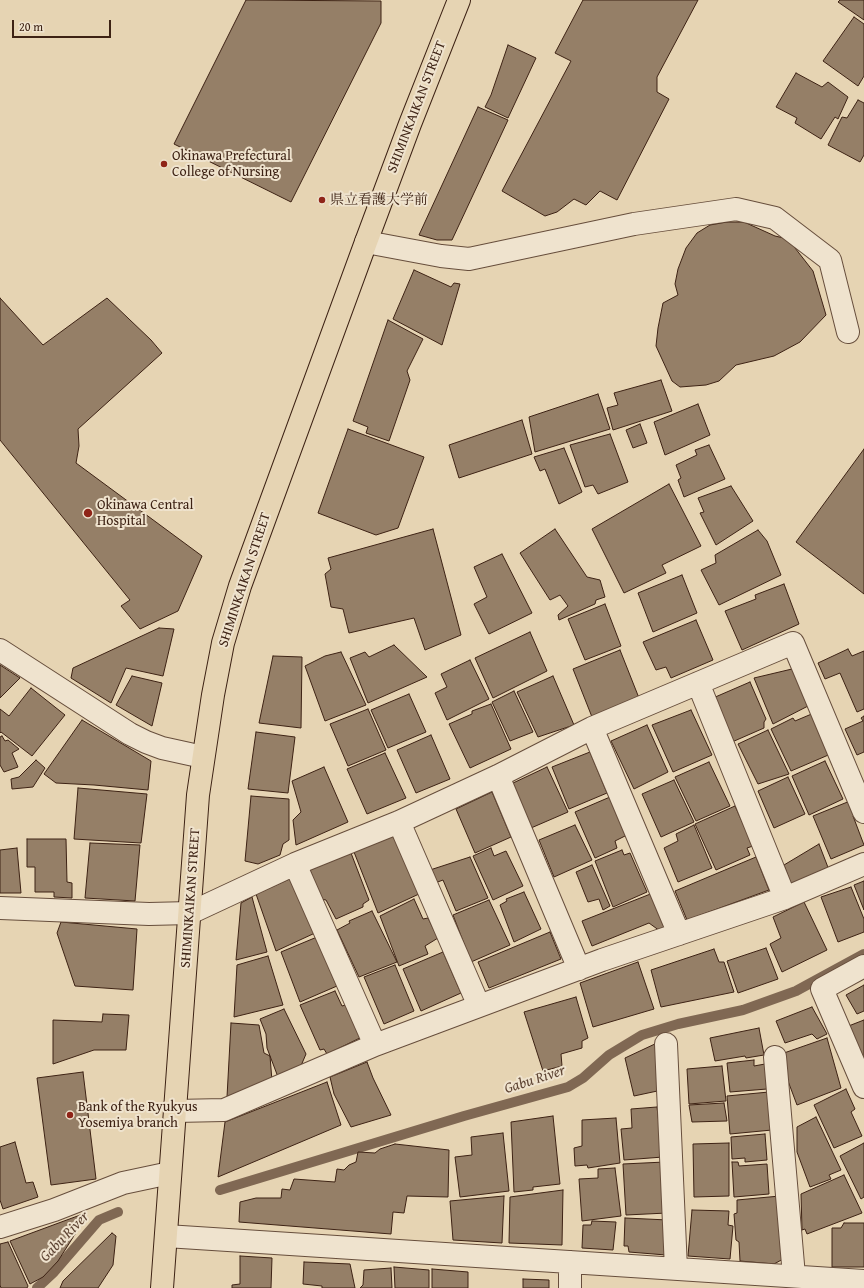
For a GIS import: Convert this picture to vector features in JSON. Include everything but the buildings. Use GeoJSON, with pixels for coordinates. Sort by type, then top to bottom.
{"type":"FeatureCollection","features":[{"type":"Feature","properties":{"kind":"main road","name":"SHIMINKAIKAN STREET"},"geometry":{"type":"LineString","coordinates":[[162,1288],[198,795],[203,757],[223,643],[238,594],[366,242],[410,124],[459,0]]}},
{"type":"Feature","properties":{"kind":"street"},"geometry":{"type":"LineString","coordinates":[[366,242],[440,256],[469,259],[634,224],[736,209],[774,218],[830,260],[848,332]]}},
{"type":"Feature","properties":{"kind":"street"},"geometry":{"type":"LineString","coordinates":[[0,908],[148,914],[190,913],[295,864],[399,822],[498,776],[592,728],[793,644],[864,812]]}},
{"type":"Feature","properties":{"kind":"street"},"geometry":{"type":"LineString","coordinates":[[0,650],[130,734],[162,748],[203,757]]}},
{"type":"Feature","properties":{"kind":"street"},"geometry":{"type":"LineString","coordinates":[[698,683],[785,898]]}},
{"type":"Feature","properties":{"kind":"street"},"geometry":{"type":"LineString","coordinates":[[592,728],[679,934]]}},
{"type":"Feature","properties":{"kind":"street"},"geometry":{"type":"LineString","coordinates":[[498,776],[579,969]]}},
{"type":"Feature","properties":{"kind":"street"},"geometry":{"type":"LineString","coordinates":[[399,822],[479,1006]]}},
{"type":"Feature","properties":{"kind":"street"},"geometry":{"type":"LineString","coordinates":[[295,864],[374,1045]]}},
{"type":"Feature","properties":{"kind":"street"},"geometry":{"type":"LineString","coordinates":[[175,1111],[224,1110],[374,1045],[579,969],[785,898],[864,864]]}},
{"type":"Feature","properties":{"kind":"street"},"geometry":{"type":"LineString","coordinates":[[864,966],[822,989],[864,1087]]}},
{"type":"Feature","properties":{"kind":"street"},"geometry":{"type":"LineString","coordinates":[[666,1044],[676,1269]]}},
{"type":"Feature","properties":{"kind":"street"},"geometry":{"type":"LineString","coordinates":[[775,1057],[794,1276]]}},
{"type":"Feature","properties":{"kind":"street"},"geometry":{"type":"LineString","coordinates":[[0,1227],[54,1210],[123,1183],[170,1173]]}},
{"type":"Feature","properties":{"kind":"street"},"geometry":{"type":"LineString","coordinates":[[166,1236],[676,1269],[738,1280],[794,1276],[828,1283],[864,1281]]}},
{"type":"Feature","properties":{"kind":"street"},"geometry":{"type":"LineString","coordinates":[[570,1262],[570,1288]]}},
{"type":"Feature","properties":{"kind":"waterway","name":"Gabu River"},"geometry":{"type":"LineString","coordinates":[[220,1190],[464,1116],[568,1087],[583,1078],[609,1055],[642,1035],[678,1024],[743,1010],[796,991],[864,954]]}},
{"type":"Feature","properties":{"kind":"waterway","name":"Gabu River"},"geometry":{"type":"LineString","coordinates":[[37,1288],[54,1272],[99,1220],[118,1212]]}},
{"type":"Feature","properties":{"kind":"place","name":"Okinawa Prefectural College of Nursing"},"geometry":{"type":"Point","coordinates":[164,164]}},
{"type":"Feature","properties":{"kind":"place","name":"県立看護大学前"},"geometry":{"type":"Point","coordinates":[322,200]}},
{"type":"Feature","properties":{"kind":"place","name":"Okinawa Central Hospital"},"geometry":{"type":"Point","coordinates":[88,513]}},
{"type":"Feature","properties":{"kind":"place","name":"Bank of the Ryukyus Yosemiya branch"},"geometry":{"type":"Point","coordinates":[70,1115]}}]}
